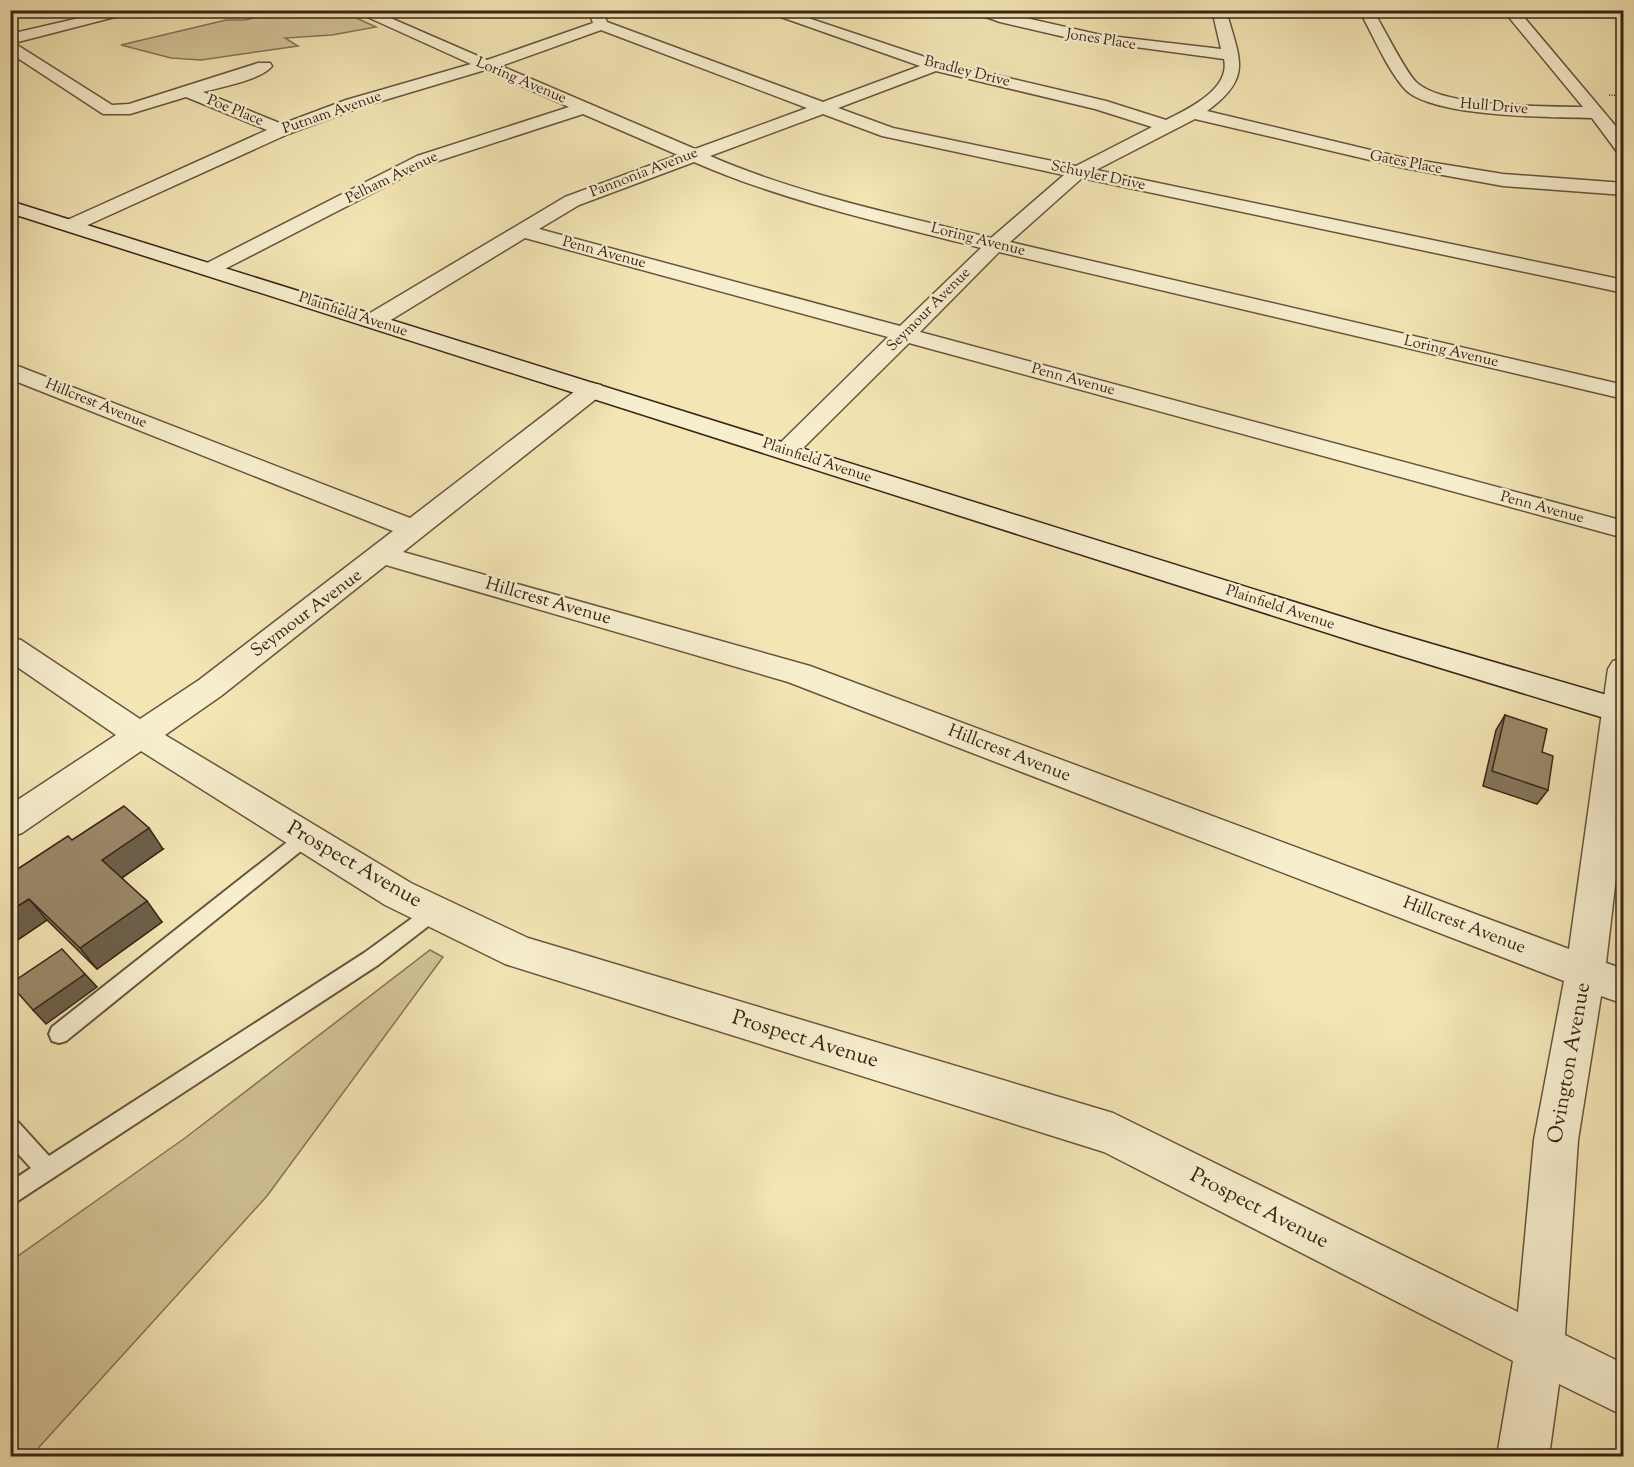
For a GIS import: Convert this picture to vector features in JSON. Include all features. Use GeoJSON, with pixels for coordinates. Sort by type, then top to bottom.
{"type":"FeatureCollection","features":[{"type":"Feature","properties":{"kind":"street"},"geometry":{"type":"LineString","coordinates":[[10,39],[135,10]]}},
{"type":"Feature","properties":{"kind":"street","name":"Loring Avenue"},"geometry":{"type":"LineString","coordinates":[[359,10],[748,179],[801,196],[995,245],[1623,392]]}},
{"type":"Feature","properties":{"kind":"street","name":"Bradley Drive"},"geometry":{"type":"LineString","coordinates":[[768,10],[935,66],[1100,105],[1167,126]]}},
{"type":"Feature","properties":{"kind":"street","name":"Jones Place"},"geometry":{"type":"LineString","coordinates":[[973,10],[1022,26],[1060,34],[1139,46],[1232,55]]}},
{"type":"Feature","properties":{"kind":"street","name":"Seymour Avenue"},"geometry":{"type":"LineString","coordinates":[[786,452],[995,245],[1078,172],[1193,113],[1214,98],[1231,77],[1232,55],[1219,10]]}},
{"type":"Feature","properties":{"kind":"street","name":"Hull Drive"},"geometry":{"type":"LineString","coordinates":[[1366,10],[1410,86],[1422,93],[1474,108],[1597,113]]}},
{"type":"Feature","properties":{"kind":"street"},"geometry":{"type":"LineString","coordinates":[[1510,10],[1597,113],[1623,149]]}},
{"type":"Feature","properties":{"kind":"street","name":"Putnam Avenue"},"geometry":{"type":"LineString","coordinates":[[72,225],[282,130],[352,104],[483,65],[598,18]]}},
{"type":"Feature","properties":{"kind":"street","name":"Schuyler Drive"},"geometry":{"type":"LineString","coordinates":[[598,18],[888,132],[1623,287]]}},
{"type":"Feature","properties":{"kind":"street"},"geometry":{"type":"LineString","coordinates":[[10,46],[109,110],[130,109],[252,72],[264,66]]}},
{"type":"Feature","properties":{"kind":"street","name":"Pannonia Avenue"},"geometry":{"type":"LineString","coordinates":[[373,321],[572,201],[693,154],[935,66]]}},
{"type":"Feature","properties":{"kind":"street","name":"Poe Place"},"geometry":{"type":"LineString","coordinates":[[188,92],[282,130]]}},
{"type":"Feature","properties":{"kind":"street","name":"Pelham Avenue"},"geometry":{"type":"LineString","coordinates":[[210,269],[423,160],[583,108]]}},
{"type":"Feature","properties":{"kind":"street","name":"Gates Place"},"geometry":{"type":"LineString","coordinates":[[1193,113],[1404,163],[1503,180],[1623,189]]}},
{"type":"Feature","properties":{"kind":"street","name":"Plainfield Avenue"},"geometry":{"type":"LineString","coordinates":[[10,207],[1350,630],[1621,711]]}},
{"type":"Feature","properties":{"kind":"street","name":"Penn Avenue"},"geometry":{"type":"LineString","coordinates":[[523,231],[1623,530]]}},
{"type":"Feature","properties":{"kind":"street","name":"Hillcrest Avenue"},"geometry":{"type":"LineString","coordinates":[[10,370],[415,530]]}},
{"type":"Feature","properties":{"kind":"street","name":"Seymour Avenue"},"geometry":{"type":"LineString","coordinates":[[10,823],[210,688],[592,390]]}},
{"type":"Feature","properties":{"kind":"street","name":"Hillcrest Avenue"},"geometry":{"type":"LineString","coordinates":[[383,555],[799,674],[1623,987]]}},
{"type":"Feature","properties":{"kind":"street","name":"Prospect Avenue"},"geometry":{"type":"LineString","coordinates":[[10,647],[140,735],[398,894],[519,952],[1113,1134],[1539,1351],[1623,1391]]}},
{"type":"Feature","properties":{"kind":"street","name":"Ovington Avenue"},"geometry":{"type":"LineString","coordinates":[[1524,1456],[1539,1351],[1556,1140],[1585,972],[1621,711],[1623,669]]}},
{"type":"Feature","properties":{"kind":"lane"},"geometry":{"type":"LineString","coordinates":[[59,1034],[306,837]]}},
{"type":"Feature","properties":{"kind":"lane"},"geometry":{"type":"LineString","coordinates":[[10,1195],[371,959],[433,911]]}},
{"type":"Feature","properties":{"kind":"lane"},"geometry":{"type":"LineString","coordinates":[[10,1129],[47,1170]]}},
{"type":"Feature","properties":{"kind":"shaded area"},"geometry":{"type":"Polygon","coordinates":[[[286,10],[341,11],[376,27],[332,35],[285,38],[298,46],[201,60],[171,58],[121,45],[226,20],[245,20],[286,10]]]}},
{"type":"Feature","properties":{"kind":"shaded area"},"geometry":{"type":"Polygon","coordinates":[[[430,950],[443,957],[267,1196],[31,1456],[11,1456],[11,1261],[185,1138],[430,950]]]}},
{"type":"Feature","properties":{"kind":"building"},"geometry":{"type":"Polygon","coordinates":[[[1505,715],[1547,729],[1542,752],[1553,756],[1548,790],[1492,771],[1505,715]]]}},
{"type":"Feature","properties":{"kind":"building"},"geometry":{"type":"Polygon","coordinates":[[[124,806],[149,828],[102,860],[147,901],[80,948],[29,899],[10,911],[10,874],[68,836],[72,840],[124,806]]]}},
{"type":"Feature","properties":{"kind":"building"},"geometry":{"type":"Polygon","coordinates":[[[62,949],[85,974],[33,1010],[10,984],[62,949]]]}}]}
